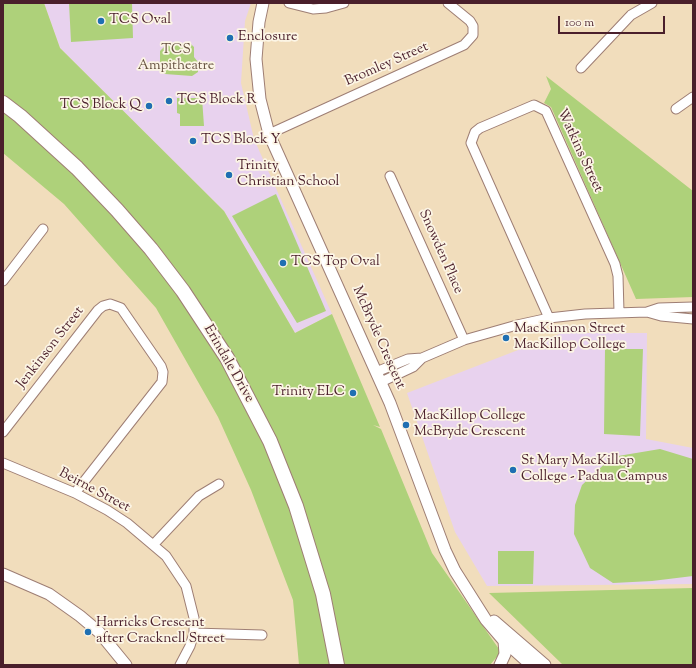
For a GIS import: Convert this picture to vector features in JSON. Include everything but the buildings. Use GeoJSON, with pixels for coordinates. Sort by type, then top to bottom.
{"type":"FeatureCollection","features":[{"type":"Feature","properties":{"kind":"main road","name":"Erindale Drive"},"geometry":{"type":"LineString","coordinates":[[3,103],[77,168],[117,210],[151,249],[183,291],[226,358],[270,441],[296,506],[323,594],[337,665]]}},
{"type":"Feature","properties":{"kind":"main road","name":"Erindale Drive"},"geometry":{"type":"LineString","coordinates":[[3,110],[34,130]]}},
{"type":"Feature","properties":{"kind":"main road","name":"Erindale Drive"},"geometry":{"type":"LineString","coordinates":[[333,648],[334,665]]}},
{"type":"Feature","properties":{"kind":"street","name":"McBryde Crescent"},"geometry":{"type":"LineString","coordinates":[[263,3],[259,22],[256,59],[260,99],[269,134],[379,377],[412,458],[445,550],[455,571],[486,620],[504,641],[521,655],[545,665]]}},
{"type":"Feature","properties":{"kind":"street"},"geometry":{"type":"LineString","coordinates":[[289,3],[313,9],[326,8],[344,3]]}},
{"type":"Feature","properties":{"kind":"street","name":"Bromley Street"},"geometry":{"type":"LineString","coordinates":[[269,134],[464,45],[473,36],[473,26],[470,20],[448,3]]}},
{"type":"Feature","properties":{"kind":"street"},"geometry":{"type":"LineString","coordinates":[[581,68],[631,15],[652,3]]}},
{"type":"Feature","properties":{"kind":"street"},"geometry":{"type":"LineString","coordinates":[[676,109],[693,97]]}},
{"type":"Feature","properties":{"kind":"street","name":"Watkins Street"},"geometry":{"type":"LineString","coordinates":[[549,318],[471,143],[475,132],[480,128],[534,105],[546,111],[615,264],[618,276],[620,312]]}},
{"type":"Feature","properties":{"kind":"street","name":"Snowden Place"},"geometry":{"type":"LineString","coordinates":[[390,176],[464,340]]}},
{"type":"Feature","properties":{"kind":"street"},"geometry":{"type":"LineString","coordinates":[[3,281],[43,229]]}},
{"type":"Feature","properties":{"kind":"street","name":"Jenkinson Street"},"geometry":{"type":"LineString","coordinates":[[3,432],[98,310],[103,306],[110,304],[121,308],[161,366],[164,375],[160,385],[75,493]]}},
{"type":"Feature","properties":{"kind":"street"},"geometry":{"type":"LineString","coordinates":[[379,377],[413,367],[422,358],[464,340],[517,325],[549,318],[620,312],[663,312],[693,307]]}},
{"type":"Feature","properties":{"kind":"street"},"geometry":{"type":"LineString","coordinates":[[663,312],[693,320]]}},
{"type":"Feature","properties":{"kind":"street","name":"Beirne Street"},"geometry":{"type":"LineString","coordinates":[[3,463],[75,493],[127,523],[154,544],[172,563],[186,586],[194,618],[194,633],[190,646],[180,665]]}},
{"type":"Feature","properties":{"kind":"street"},"geometry":{"type":"LineString","coordinates":[[154,544],[199,496],[219,484]]}},
{"type":"Feature","properties":{"kind":"street"},"geometry":{"type":"LineString","coordinates":[[3,574],[49,594],[80,616],[99,632],[126,665]]}},
{"type":"Feature","properties":{"kind":"street","name":"McBryde Crescent"},"geometry":{"type":"LineString","coordinates":[[481,610],[531,665]]}},
{"type":"Feature","properties":{"kind":"street"},"geometry":{"type":"LineString","coordinates":[[194,633],[262,634]]}},
{"type":"Feature","properties":{"kind":"street"},"geometry":{"type":"LineString","coordinates":[[500,665],[505,654],[504,641]]}},
{"type":"Feature","properties":{"kind":"street"},"geometry":{"type":"LineString","coordinates":[[506,665],[521,655]]}},
{"type":"Feature","properties":{"kind":"shaded area","name":"Trinity Christian School"},"geometry":{"type":"Polygon","coordinates":[[[44,3],[251,3],[245,21],[241,83],[254,139],[332,314],[295,333],[224,211],[60,48],[44,3]]]}},
{"type":"Feature","properties":{"kind":"shaded area"},"geometry":{"type":"Polygon","coordinates":[[[562,333],[647,333],[646,439],[693,448],[693,584],[487,586],[455,532],[407,393],[562,333]]]}},
{"type":"Feature","properties":{"kind":"green space"},"geometry":{"type":"Polygon","coordinates":[[[3,3],[44,3],[60,48],[224,211],[295,333],[332,314],[380,427],[373,425],[381,429],[432,553],[501,652],[490,665],[299,665],[293,600],[251,490],[218,417],[156,308],[64,204],[3,153],[3,3]]]}},
{"type":"Feature","properties":{"kind":"green space","name":"TCS Oval"},"geometry":{"type":"Polygon","coordinates":[[[69,3],[132,3],[133,38],[71,42],[69,3]]]}},
{"type":"Feature","properties":{"kind":"green space","name":"TCS Ampitheatre"},"geometry":{"type":"Polygon","coordinates":[[[168,43],[191,44],[194,47],[194,57],[198,62],[198,72],[192,76],[165,74],[160,70],[160,51],[168,43]]]}},
{"type":"Feature","properties":{"kind":"green space"},"geometry":{"type":"Polygon","coordinates":[[[546,76],[693,191],[693,297],[636,299],[551,107],[544,103],[551,89],[546,76]]]}},
{"type":"Feature","properties":{"kind":"green space"},"geometry":{"type":"Polygon","coordinates":[[[177,98],[202,98],[204,126],[180,126],[180,114],[177,113],[177,98]]]}},
{"type":"Feature","properties":{"kind":"green space","name":"TCS Top Oval"},"geometry":{"type":"Polygon","coordinates":[[[276,194],[326,311],[297,323],[232,216],[276,194]]]}},
{"type":"Feature","properties":{"kind":"green space"},"geometry":{"type":"Polygon","coordinates":[[[605,349],[643,349],[640,436],[604,434],[605,349]]]}},
{"type":"Feature","properties":{"kind":"green space"},"geometry":{"type":"Polygon","coordinates":[[[660,449],[693,459],[693,576],[652,581],[613,583],[590,568],[574,534],[575,505],[582,485],[612,457],[660,449]]]}},
{"type":"Feature","properties":{"kind":"green space"},"geometry":{"type":"Polygon","coordinates":[[[498,551],[534,551],[533,584],[498,584],[498,551]]]}},
{"type":"Feature","properties":{"kind":"green space"},"geometry":{"type":"Polygon","coordinates":[[[693,588],[693,665],[563,665],[489,593],[693,588]]]}},
{"type":"Feature","properties":{"kind":"place","name":"TCS Oval"},"geometry":{"type":"Point","coordinates":[101,21]}},
{"type":"Feature","properties":{"kind":"place","name":"Enclosure"},"geometry":{"type":"Point","coordinates":[230,38]}},
{"type":"Feature","properties":{"kind":"place","name":"TCS Block R"},"geometry":{"type":"Point","coordinates":[169,101]}},
{"type":"Feature","properties":{"kind":"place","name":"TCS Block Q"},"geometry":{"type":"Point","coordinates":[149,106]}},
{"type":"Feature","properties":{"kind":"place","name":"TCS Block Y"},"geometry":{"type":"Point","coordinates":[193,141]}},
{"type":"Feature","properties":{"kind":"place","name":"Trinity Christian School"},"geometry":{"type":"Point","coordinates":[229,175]}},
{"type":"Feature","properties":{"kind":"place","name":"TCS Top Oval"},"geometry":{"type":"Point","coordinates":[283,263]}},
{"type":"Feature","properties":{"kind":"place","name":"MacKinnon Street MacKillop College"},"geometry":{"type":"Point","coordinates":[506,338]}},
{"type":"Feature","properties":{"kind":"place","name":"Trinity ELC"},"geometry":{"type":"Point","coordinates":[353,393]}},
{"type":"Feature","properties":{"kind":"place","name":"MacKillop College McBryde Crescent"},"geometry":{"type":"Point","coordinates":[406,425]}},
{"type":"Feature","properties":{"kind":"place","name":"St Mary MacKillop College - Padua Campus"},"geometry":{"type":"Point","coordinates":[513,470]}},
{"type":"Feature","properties":{"kind":"place","name":"Harricks Crescent after Cracknell Street"},"geometry":{"type":"Point","coordinates":[88,632]}}]}
